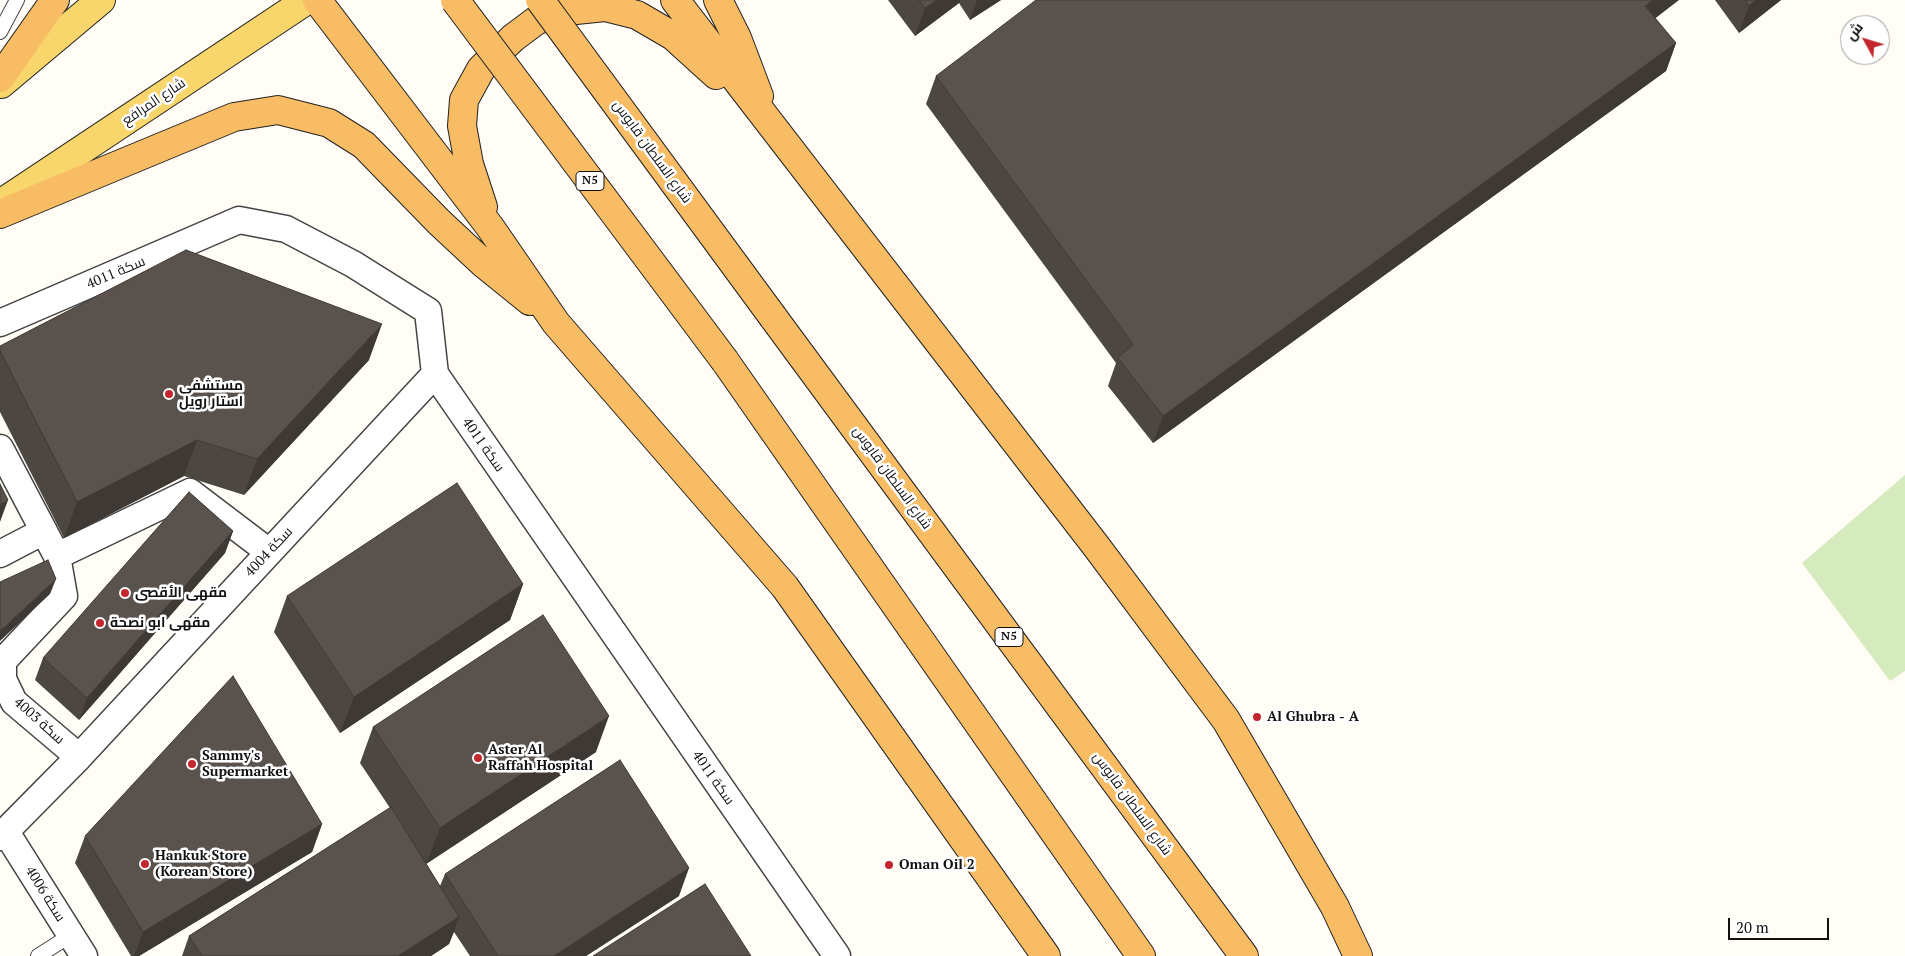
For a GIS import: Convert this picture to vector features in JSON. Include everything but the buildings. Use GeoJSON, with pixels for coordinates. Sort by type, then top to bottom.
{"type":"FeatureCollection","features":[{"type":"Feature","properties":{"kind":"highway"},"geometry":{"type":"LineString","coordinates":[[0,78],[55,0]]}},
{"type":"Feature","properties":{"kind":"highway"},"geometry":{"type":"LineString","coordinates":[[317,0],[490,227],[556,323],[784,587],[1046,956]]}},
{"type":"Feature","properties":{"kind":"highway","name":"N5"},"geometry":{"type":"LineString","coordinates":[[454,0],[725,361],[1141,956]]}},
{"type":"Feature","properties":{"kind":"highway","name":"شارع السلطان قابوس"},"geometry":{"type":"LineString","coordinates":[[540,0],[1244,956]]}},
{"type":"Feature","properties":{"kind":"highway"},"geometry":{"type":"LineString","coordinates":[[674,0],[1096,546],[1226,720],[1335,907],[1358,956]]}},
{"type":"Feature","properties":{"kind":"highway"},"geometry":{"type":"LineString","coordinates":[[718,0],[737,38],[772,127]]}},
{"type":"Feature","properties":{"kind":"highway"},"geometry":{"type":"LineString","coordinates":[[490,227],[469,164],[462,126],[464,100],[481,69],[513,38],[537,20],[576,10],[605,7],[637,15],[674,36],[772,127]]}},
{"type":"Feature","properties":{"kind":"highway"},"geometry":{"type":"LineString","coordinates":[[0,214],[234,117],[278,110],[329,123],[364,145],[471,252],[556,323]]}},
{"type":"Feature","properties":{"kind":"main road"},"geometry":{"type":"LineString","coordinates":[[0,85],[102,0]]}},
{"type":"Feature","properties":{"kind":"main road","name":"شارع المرافع"},"geometry":{"type":"LineString","coordinates":[[0,204],[307,0]]}},
{"type":"Feature","properties":{"kind":"street","name":"سكة 4011"},"geometry":{"type":"LineString","coordinates":[[0,323],[238,220],[286,229],[353,264],[428,311],[434,374],[837,956]]}},
{"type":"Feature","properties":{"kind":"street","name":"سكة 4004"},"geometry":{"type":"LineString","coordinates":[[3,835],[79,757],[434,374]]}},
{"type":"Feature","properties":{"kind":"street","name":"سكة 4003"},"geometry":{"type":"LineString","coordinates":[[0,448],[57,556],[64,596],[3,661],[3,679],[14,702],[79,757]]}},
{"type":"Feature","properties":{"kind":"street"},"geometry":{"type":"LineString","coordinates":[[57,556],[190,492],[269,552]]}},
{"type":"Feature","properties":{"kind":"street"},"geometry":{"type":"LineString","coordinates":[[0,554],[44,531]]}},
{"type":"Feature","properties":{"kind":"street","name":"سكة 4006"},"geometry":{"type":"LineString","coordinates":[[3,835],[78,946]]}},
{"type":"Feature","properties":{"kind":"lane"},"geometry":{"type":"LineString","coordinates":[[0,32],[17,0]]}},
{"type":"Feature","properties":{"kind":"lane"},"geometry":{"type":"LineString","coordinates":[[38,956],[78,946]]}},
{"type":"Feature","properties":{"kind":"green space"},"geometry":{"type":"Polygon","coordinates":[[[1905,475],[1905,671],[1890,681],[1802,563],[1905,475]]]}},
{"type":"Feature","properties":{"kind":"place","name":"مستشفى استار رويل"},"geometry":{"type":"Point","coordinates":[169,394]}},
{"type":"Feature","properties":{"kind":"place","name":"مقهى الأقصى"},"geometry":{"type":"Point","coordinates":[125,593]}},
{"type":"Feature","properties":{"kind":"place","name":"مقهى ابو نصحة"},"geometry":{"type":"Point","coordinates":[100,623]}},
{"type":"Feature","properties":{"kind":"place","name":"Al Ghubra - A"},"geometry":{"type":"Point","coordinates":[1257,717]}},
{"type":"Feature","properties":{"kind":"place","name":"Aster Al Raffah Hospital"},"geometry":{"type":"Point","coordinates":[478,758]}},
{"type":"Feature","properties":{"kind":"place","name":"Sammy's Supermarket"},"geometry":{"type":"Point","coordinates":[192,764]}},
{"type":"Feature","properties":{"kind":"place","name":"Hankuk Store (Korean Store)"},"geometry":{"type":"Point","coordinates":[145,864]}},
{"type":"Feature","properties":{"kind":"place","name":"Oman Oil 2"},"geometry":{"type":"Point","coordinates":[889,865]}}]}
